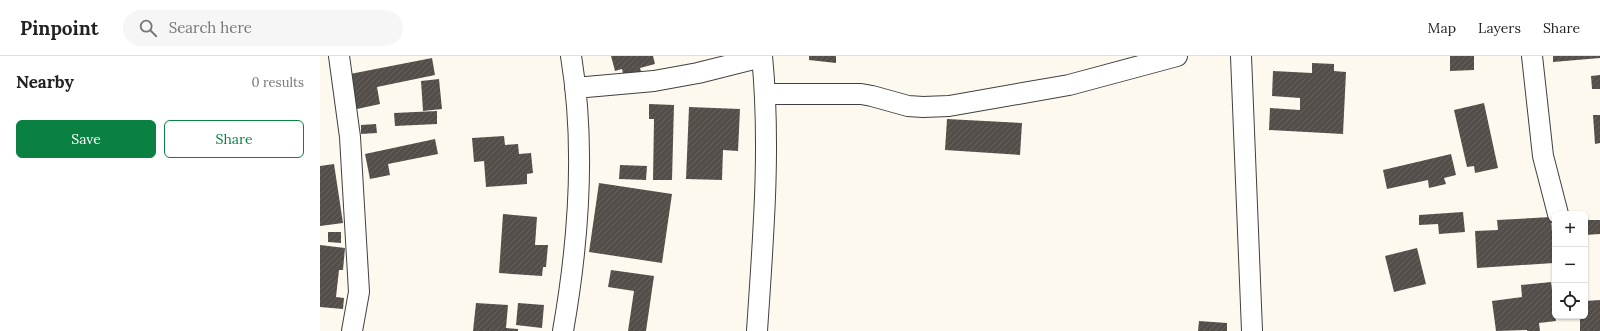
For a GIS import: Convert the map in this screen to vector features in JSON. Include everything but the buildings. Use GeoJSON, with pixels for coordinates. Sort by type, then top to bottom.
{"type":"FeatureCollection","features":[{"type":"Feature","properties":{"kind":"street"},"geometry":{"type":"LineString","coordinates":[[339,56],[350,137],[359,292],[352,331]]}},
{"type":"Feature","properties":{"kind":"street"},"geometry":{"type":"LineString","coordinates":[[562,331],[568,303],[576,235],[580,170],[575,88],[571,56]]}},
{"type":"Feature","properties":{"kind":"street"},"geometry":{"type":"LineString","coordinates":[[575,88],[654,82],[698,73],[762,56],[765,94],[765,202],[757,331]]}},
{"type":"Feature","properties":{"kind":"street"},"geometry":{"type":"LineString","coordinates":[[765,94],[861,94],[908,106],[923,108],[949,106],[1069,85],[1177,56]]}},
{"type":"Feature","properties":{"kind":"street"},"geometry":{"type":"LineString","coordinates":[[1241,56],[1252,331]]}},
{"type":"Feature","properties":{"kind":"street"},"geometry":{"type":"LineString","coordinates":[[1532,56],[1543,156],[1557,211]]}}]}
